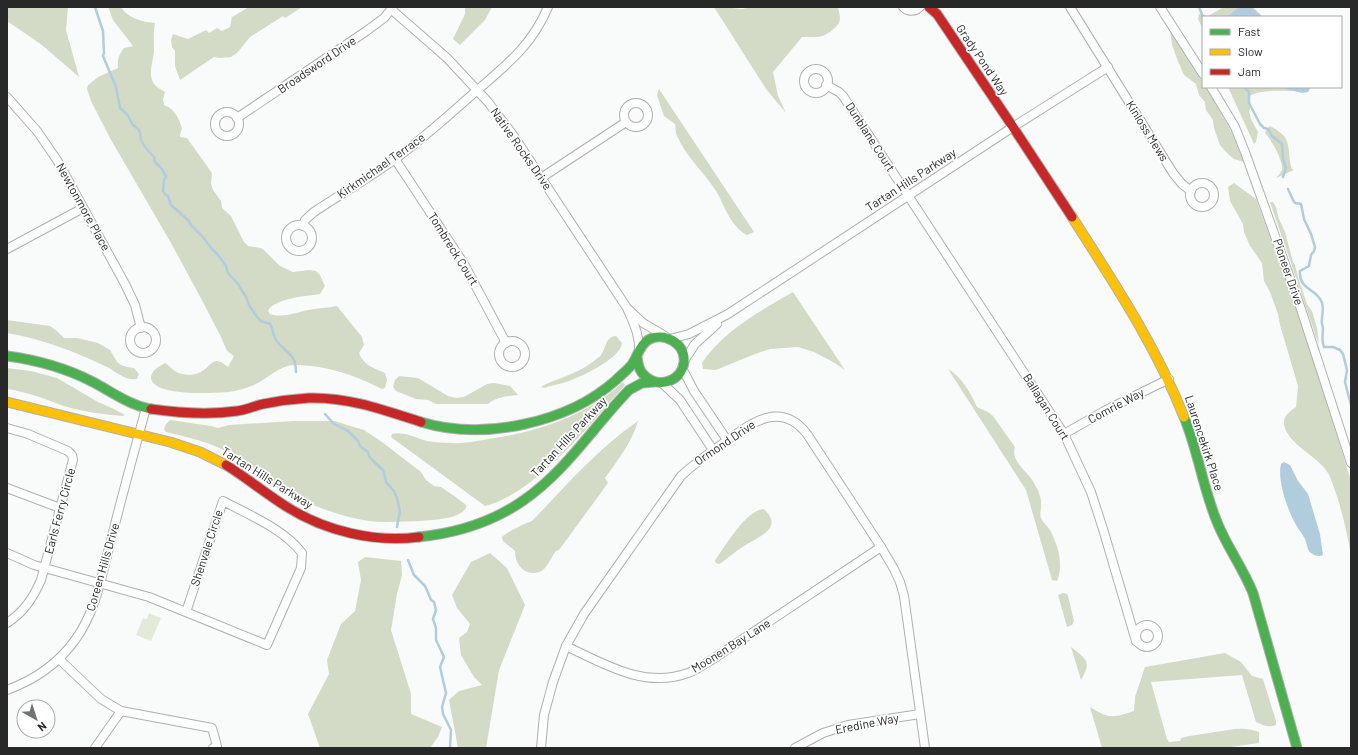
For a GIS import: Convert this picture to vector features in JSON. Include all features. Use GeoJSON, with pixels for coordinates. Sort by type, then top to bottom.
{"type":"FeatureCollection","features":[{"type":"Feature","properties":{"kind":"street","name":"Kirkmichael Terrace"},"geometry":{"type":"LineString","coordinates":[[303,226],[305,220],[314,212],[395,159],[478,90],[523,49],[539,27],[548,7]]}},
{"type":"Feature","properties":{"kind":"street"},"geometry":{"type":"LineString","coordinates":[[903,7],[911,11],[920,7]]}},
{"type":"Feature","properties":{"kind":"street","name":"Grady Pond Way"},"geometry":{"type":"LineString","coordinates":[[929,7],[937,14],[1013,127]]}},
{"type":"Feature","properties":{"kind":"street","name":"Kinloss Mews"},"geometry":{"type":"LineString","coordinates":[[1070,7],[1173,173],[1182,184],[1191,191]]}},
{"type":"Feature","properties":{"kind":"street"},"geometry":{"type":"LineString","coordinates":[[1160,7],[1202,72]]}},
{"type":"Feature","properties":{"kind":"street","name":"Native Rocks Drive"},"geometry":{"type":"LineString","coordinates":[[392,8],[429,41],[478,90],[513,135],[627,308],[638,335],[638,354]]}},
{"type":"Feature","properties":{"kind":"street","name":"Broadsword Drive"},"geometry":{"type":"LineString","coordinates":[[237,118],[377,24],[392,8]]}},
{"type":"Feature","properties":{"kind":"street","name":"Tartan Hills Parkway"},"geometry":{"type":"LineString","coordinates":[[7,356],[45,362],[92,381],[126,400],[146,408],[177,412],[238,411],[280,401],[309,398],[360,402],[427,423],[449,428],[474,430],[496,429],[536,421],[578,405],[599,392],[617,379],[638,354],[643,344],[651,338],[668,338],[689,334],[728,314],[1013,127],[1108,67]]}},
{"type":"Feature","properties":{"kind":"street","name":"Dunblane Court"},"geometry":{"type":"LineString","coordinates":[[826,85],[843,96],[909,196]]}},
{"type":"Feature","properties":{"kind":"street","name":"Pioneer Drive"},"geometry":{"type":"LineString","coordinates":[[1212,88],[1235,128],[1245,152],[1303,315],[1351,463]]}},
{"type":"Feature","properties":{"kind":"street","name":"Newtonmore Place"},"geometry":{"type":"LineString","coordinates":[[7,97],[37,131],[57,160],[125,284],[135,305],[141,328]]}},
{"type":"Feature","properties":{"kind":"street"},"geometry":{"type":"LineString","coordinates":[[541,178],[626,122]]}},
{"type":"Feature","properties":{"kind":"street","name":"Laurencekirk Place"},"geometry":{"type":"LineString","coordinates":[[1013,127],[1128,304],[1168,379],[1183,412],[1193,440],[1210,504],[1218,524],[1248,580],[1253,593],[1297,748]]}},
{"type":"Feature","properties":{"kind":"street","name":"Tombreck Court"},"geometry":{"type":"LineString","coordinates":[[395,159],[464,264],[506,342]]}},
{"type":"Feature","properties":{"kind":"street","name":"Ballagan Court"},"geometry":{"type":"LineString","coordinates":[[909,196],[1064,434],[1091,492],[1136,641]]}},
{"type":"Feature","properties":{"kind":"street"},"geometry":{"type":"LineString","coordinates":[[7,249],[83,208]]}},
{"type":"Feature","properties":{"kind":"street","name":"Native Rocks Drive"},"geometry":{"type":"LineString","coordinates":[[627,308],[644,323],[668,338]]}},
{"type":"Feature","properties":{"kind":"street","name":"Tartan Hills Parkway"},"geometry":{"type":"LineString","coordinates":[[7,402],[111,429],[139,434],[189,448],[232,468],[275,500],[296,512],[332,528],[358,535],[380,538],[411,540],[429,538],[454,533],[469,528],[493,518],[519,503],[557,470],[629,390],[642,383],[658,382],[674,378],[695,344],[728,314]]}},
{"type":"Feature","properties":{"kind":"street"},"geometry":{"type":"LineString","coordinates":[[668,338],[681,348],[683,365],[694,391],[727,440]]}},
{"type":"Feature","properties":{"kind":"street"},"geometry":{"type":"LineString","coordinates":[[638,354],[637,362],[641,373],[645,377],[658,382],[680,400],[713,450]]}},
{"type":"Feature","properties":{"kind":"street","name":"Comrie Way"},"geometry":{"type":"LineString","coordinates":[[1064,434],[1106,410],[1168,379]]}},
{"type":"Feature","properties":{"kind":"street","name":"Coreen Hills Drive"},"geometry":{"type":"LineString","coordinates":[[7,690],[25,683],[43,672],[59,659],[76,640],[86,622],[99,583],[146,408]]}},
{"type":"Feature","properties":{"kind":"street","name":"Ormond Drive"},"geometry":{"type":"LineString","coordinates":[[542,748],[546,709],[552,682],[566,646],[584,614],[672,489],[691,467],[752,423],[763,418],[773,417],[783,418],[800,426],[807,434],[881,547],[900,582],[904,596],[925,748]]}},
{"type":"Feature","properties":{"kind":"street","name":"Earls Ferry Circle"},"geometry":{"type":"LineString","coordinates":[[7,428],[28,434],[68,451],[72,455],[73,460],[41,580],[34,595],[18,615],[7,623]]}},
{"type":"Feature","properties":{"kind":"street"},"geometry":{"type":"LineString","coordinates":[[7,488],[60,508]]}},
{"type":"Feature","properties":{"kind":"street","name":"Shenvale Circle"},"geometry":{"type":"LineString","coordinates":[[7,553],[34,565],[149,596],[186,612],[267,645],[301,568],[302,553],[297,547],[271,527],[223,501],[186,612]]}},
{"type":"Feature","properties":{"kind":"street","name":"Moonen Bay Lane"},"geometry":{"type":"LineString","coordinates":[[566,646],[617,670],[637,676],[659,678],[674,677],[688,673],[710,661],[881,547]]}},
{"type":"Feature","properties":{"kind":"street"},"geometry":{"type":"LineString","coordinates":[[59,659],[101,699],[121,711],[212,728],[217,746],[213,748]]}},
{"type":"Feature","properties":{"kind":"street"},"geometry":{"type":"LineString","coordinates":[[95,748],[121,711]]}},
{"type":"Feature","properties":{"kind":"street","name":"Eredine Way"},"geometry":{"type":"LineString","coordinates":[[795,748],[823,733],[848,725],[920,714]]}},
{"type":"Feature","properties":{"kind":"green space"},"geometry":{"type":"Polygon","coordinates":[[[7,7],[68,7],[66,30],[79,77],[42,45],[7,21],[7,7]]]}},
{"type":"Feature","properties":{"kind":"green space"},"geometry":{"type":"Polygon","coordinates":[[[108,7],[121,7],[131,17],[145,22],[155,23],[154,52],[151,69],[152,80],[156,86],[165,92],[163,99],[164,105],[174,111],[178,118],[182,129],[180,137],[187,138],[212,173],[211,184],[213,190],[221,201],[222,208],[231,216],[244,242],[248,246],[261,248],[280,266],[293,272],[309,270],[316,271],[320,275],[325,286],[320,294],[284,300],[271,307],[268,311],[270,314],[294,314],[312,309],[337,306],[362,337],[364,345],[359,353],[363,360],[369,366],[385,373],[387,380],[385,388],[382,389],[361,379],[340,372],[306,365],[284,367],[254,385],[228,392],[198,393],[173,391],[154,384],[151,378],[152,373],[165,363],[173,370],[186,375],[191,375],[197,374],[215,361],[228,367],[234,356],[227,351],[204,304],[171,243],[110,138],[91,101],[87,89],[88,85],[98,77],[118,68],[118,60],[122,50],[133,46],[113,20],[108,7]]]}},
{"type":"Feature","properties":{"kind":"green space"},"geometry":{"type":"Polygon","coordinates":[[[249,7],[302,7],[285,18],[283,16],[250,37],[237,53],[231,57],[214,57],[180,80],[175,66],[175,51],[172,47],[171,40],[173,34],[188,39],[206,30],[209,33],[217,28],[222,31],[230,27],[232,17],[249,7]]]}},
{"type":"Feature","properties":{"kind":"green space"},"geometry":{"type":"Polygon","coordinates":[[[465,7],[492,7],[485,20],[460,45],[453,39],[465,14],[465,7]]]}},
{"type":"Feature","properties":{"kind":"green space"},"geometry":{"type":"Polygon","coordinates":[[[714,7],[741,9],[749,7],[838,7],[840,21],[835,28],[827,34],[818,37],[802,37],[773,72],[778,96],[786,113],[766,89],[714,7]]]}},
{"type":"Feature","properties":{"kind":"green space"},"geometry":{"type":"Polygon","coordinates":[[[1224,7],[1239,7],[1227,16],[1208,16],[1224,7]]]}},
{"type":"Feature","properties":{"kind":"green space"},"geometry":{"type":"Polygon","coordinates":[[[1199,14],[1208,16],[1202,16],[1202,27],[1198,19],[1199,14]]]}},
{"type":"Feature","properties":{"kind":"green space"},"geometry":{"type":"Polygon","coordinates":[[[1170,29],[1202,80],[1202,88],[1207,88],[1239,145],[1244,162],[1234,159],[1220,145],[1213,120],[1206,110],[1205,102],[1199,95],[1196,84],[1184,75],[1172,45],[1170,29]]]}},
{"type":"Feature","properties":{"kind":"green space"},"geometry":{"type":"Polygon","coordinates":[[[1228,88],[1282,88],[1296,91],[1266,91],[1249,96],[1248,100],[1251,107],[1249,111],[1251,119],[1258,132],[1256,142],[1254,144],[1228,88]]]}},
{"type":"Feature","properties":{"kind":"green space"},"geometry":{"type":"Polygon","coordinates":[[[659,89],[754,232],[747,235],[736,226],[728,215],[716,191],[685,151],[676,134],[675,124],[664,116],[657,95],[659,89]]]}},
{"type":"Feature","properties":{"kind":"green space"},"geometry":{"type":"Polygon","coordinates":[[[1270,126],[1286,138],[1292,169],[1294,170],[1276,178],[1282,171],[1282,166],[1276,151],[1265,133],[1270,126]]]}},
{"type":"Feature","properties":{"kind":"green space"},"geometry":{"type":"Polygon","coordinates":[[[1234,183],[1256,199],[1304,329],[1351,481],[1351,556],[1337,496],[1328,473],[1318,461],[1296,444],[1286,431],[1284,421],[1289,412],[1296,407],[1298,386],[1278,314],[1270,292],[1264,281],[1262,263],[1250,246],[1244,232],[1243,224],[1230,201],[1228,187],[1234,183]]]}},
{"type":"Feature","properties":{"kind":"green space"},"geometry":{"type":"Polygon","coordinates":[[[1270,202],[1273,202],[1276,207],[1279,219],[1285,232],[1307,304],[1312,311],[1317,328],[1319,345],[1270,202]]]}},
{"type":"Feature","properties":{"kind":"green space"},"geometry":{"type":"Polygon","coordinates":[[[793,292],[845,370],[814,352],[798,347],[770,349],[716,370],[703,369],[702,363],[720,341],[731,331],[755,314],[793,292]]]}},
{"type":"Feature","properties":{"kind":"green space"},"geometry":{"type":"Polygon","coordinates":[[[7,320],[50,326],[64,338],[77,338],[98,343],[110,350],[117,362],[121,365],[134,368],[139,374],[137,379],[126,378],[97,362],[72,351],[7,333],[7,320]]]}},
{"type":"Feature","properties":{"kind":"green space"},"geometry":{"type":"Polygon","coordinates":[[[616,336],[622,343],[620,349],[607,362],[570,381],[545,388],[541,387],[591,364],[603,352],[606,343],[610,338],[616,336]]]}},
{"type":"Feature","properties":{"kind":"green space"},"geometry":{"type":"Polygon","coordinates":[[[7,368],[31,371],[57,378],[98,402],[125,415],[122,416],[78,410],[43,398],[7,389],[7,368]]]}},
{"type":"Feature","properties":{"kind":"green space"},"geometry":{"type":"Polygon","coordinates":[[[948,369],[953,372],[965,385],[977,407],[993,416],[1015,447],[1014,452],[1017,462],[1037,488],[1041,500],[1040,516],[1053,536],[1058,549],[1060,568],[1057,581],[1052,580],[1026,490],[948,369]]]}},
{"type":"Feature","properties":{"kind":"green space"},"geometry":{"type":"Polygon","coordinates":[[[399,376],[418,378],[448,396],[456,398],[464,397],[487,384],[494,383],[510,386],[518,395],[502,397],[488,404],[436,404],[428,400],[416,399],[396,391],[393,387],[395,380],[399,376]]]}},
{"type":"Feature","properties":{"kind":"green space"},"geometry":{"type":"Polygon","coordinates":[[[623,382],[625,385],[561,455],[523,487],[504,499],[485,506],[391,437],[392,434],[401,433],[427,441],[460,443],[524,432],[577,414],[593,405],[623,382]]]}},
{"type":"Feature","properties":{"kind":"green space"},"geometry":{"type":"Polygon","coordinates":[[[170,420],[218,428],[229,425],[293,421],[335,421],[364,430],[421,472],[426,480],[434,486],[441,487],[457,498],[466,505],[466,508],[463,512],[452,517],[421,521],[389,522],[356,519],[322,509],[287,493],[259,474],[251,464],[221,449],[198,440],[166,432],[164,429],[170,420]]]}},
{"type":"Feature","properties":{"kind":"green space"},"geometry":{"type":"Polygon","coordinates":[[[638,421],[620,458],[605,478],[608,483],[559,550],[556,551],[546,567],[540,572],[534,573],[525,571],[517,563],[515,551],[503,541],[502,537],[532,521],[596,455],[638,421]]]}},
{"type":"Feature","properties":{"kind":"green space"},"geometry":{"type":"Polygon","coordinates":[[[764,509],[770,516],[772,522],[767,532],[741,548],[721,563],[716,563],[716,559],[737,529],[750,515],[764,509]]]}},
{"type":"Feature","properties":{"kind":"green space"},"geometry":{"type":"Polygon","coordinates":[[[490,553],[507,568],[525,605],[499,670],[486,748],[458,748],[449,700],[459,691],[482,685],[474,677],[461,655],[459,638],[467,632],[470,624],[457,608],[452,595],[471,562],[490,553]]]}},
{"type":"Feature","properties":{"kind":"green space"},"geometry":{"type":"Polygon","coordinates":[[[365,557],[401,561],[402,575],[391,630],[411,694],[411,714],[442,727],[438,737],[430,748],[320,748],[308,714],[329,674],[327,660],[341,624],[355,611],[361,580],[358,562],[365,557]]]}},
{"type":"Feature","properties":{"kind":"green space"},"geometry":{"type":"Polygon","coordinates":[[[1063,593],[1067,594],[1068,596],[1074,621],[1072,625],[1067,627],[1058,595],[1063,593]]]}},
{"type":"Feature","properties":{"kind":"green space"},"geometry":{"type":"Polygon","coordinates":[[[149,613],[161,618],[151,641],[136,635],[143,618],[147,619],[149,613]]]}},
{"type":"Feature","properties":{"kind":"green space"},"geometry":{"type":"Polygon","coordinates":[[[1071,647],[1086,661],[1086,669],[1081,680],[1071,647]]]}},
{"type":"Feature","properties":{"kind":"green space"},"geometry":{"type":"Polygon","coordinates":[[[1225,653],[1241,662],[1252,676],[1263,679],[1276,725],[1268,726],[1256,722],[1242,675],[1151,682],[1167,739],[1169,742],[1180,741],[1181,738],[1189,736],[1248,729],[1259,732],[1259,743],[1224,748],[1102,748],[1090,707],[1102,714],[1111,716],[1134,711],[1135,697],[1145,667],[1225,653]]]}},
{"type":"Feature","properties":{"kind":"water"},"geometry":{"type":"Polygon","coordinates":[[[1239,7],[1252,7],[1262,16],[1227,16],[1239,7]]]}},
{"type":"Feature","properties":{"kind":"water"},"geometry":{"type":"Polygon","coordinates":[[[1282,88],[1310,88],[1308,92],[1302,93],[1282,88]]]}},
{"type":"Feature","properties":{"kind":"water"},"geometry":{"type":"Polygon","coordinates":[[[1284,462],[1290,465],[1298,481],[1308,494],[1320,534],[1323,555],[1317,556],[1310,552],[1305,539],[1289,510],[1280,478],[1281,464],[1284,462]]]}},
{"type":"Feature","properties":{"kind":"waterway"},"geometry":{"type":"LineString","coordinates":[[95,7],[103,31],[103,56],[116,87],[120,108],[127,114],[133,125],[138,129],[145,147],[154,157],[155,162],[162,169],[166,177],[164,180],[163,191],[168,196],[171,205],[189,221],[218,255],[226,266],[228,273],[238,284],[257,317],[261,321],[270,324],[274,337],[292,357],[296,366],[296,372]]}},
{"type":"Feature","properties":{"kind":"waterway"},"geometry":{"type":"LineString","coordinates":[[1199,7],[1203,16]]}},
{"type":"Feature","properties":{"kind":"waterway"},"geometry":{"type":"LineString","coordinates":[[1245,88],[1249,92],[1249,103],[1260,124],[1264,128],[1268,129],[1272,136],[1282,144],[1283,160],[1286,168],[1283,177]]}},
{"type":"Feature","properties":{"kind":"waterway"},"geometry":{"type":"LineString","coordinates":[[1288,189],[1295,203],[1301,204],[1304,219],[1315,247],[1311,255],[1309,266],[1300,271],[1300,277],[1305,286],[1317,295],[1322,303],[1322,340],[1324,347],[1333,347],[1340,350],[1343,354],[1347,370],[1345,382],[1351,405]]}},
{"type":"Feature","properties":{"kind":"waterway"},"geometry":{"type":"LineString","coordinates":[[325,414],[334,424],[348,431],[358,441],[360,446],[368,452],[369,456],[374,462],[383,470],[386,482],[394,491],[397,498],[400,511],[397,527]]}},
{"type":"Feature","properties":{"kind":"waterway"},"geometry":{"type":"LineString","coordinates":[[408,560],[414,575],[425,586],[431,600],[434,602],[436,610],[433,619],[436,628],[436,640],[444,657],[440,667],[446,693],[442,707],[443,714],[451,730],[450,748]]}},
{"type":"Feature","properties":{"kind":"traffic: fast"},"geometry":{"type":"LineString","coordinates":[[421,422],[471,430],[524,424],[550,417],[574,407],[596,395],[616,380],[635,360],[643,345],[648,340],[654,338],[660,337],[672,340],[681,349],[684,355],[684,362],[679,374],[674,378],[669,381],[657,382],[651,380],[641,372],[637,357]]}},
{"type":"Feature","properties":{"kind":"traffic: fast"},"geometry":{"type":"LineString","coordinates":[[7,356],[40,362],[62,369],[83,377],[121,398],[151,409]]}},
{"type":"Feature","properties":{"kind":"traffic: fast"},"geometry":{"type":"LineString","coordinates":[[419,537],[447,533],[474,525],[512,508],[553,476],[629,390],[642,383],[654,382]]}},
{"type":"Feature","properties":{"kind":"traffic: fast"},"geometry":{"type":"LineString","coordinates":[[1184,417],[1217,522],[1253,593],[1297,748]]}},
{"type":"Feature","properties":{"kind":"traffic: slow"},"geometry":{"type":"LineString","coordinates":[[1072,217],[1133,314],[1173,390],[1184,417]]}},
{"type":"Feature","properties":{"kind":"traffic: slow"},"geometry":{"type":"LineString","coordinates":[[7,402],[170,442],[200,452],[226,465]]}},
{"type":"Feature","properties":{"kind":"traffic: jam"},"geometry":{"type":"LineString","coordinates":[[929,7],[937,14],[1072,217]]}},
{"type":"Feature","properties":{"kind":"traffic: jam"},"geometry":{"type":"LineString","coordinates":[[151,409],[216,413],[240,410],[286,400],[324,398],[366,405],[421,422]]}},
{"type":"Feature","properties":{"kind":"traffic: jam"},"geometry":{"type":"LineString","coordinates":[[226,465],[287,507],[317,523],[334,529],[368,536],[385,538],[419,537]]}}]}
